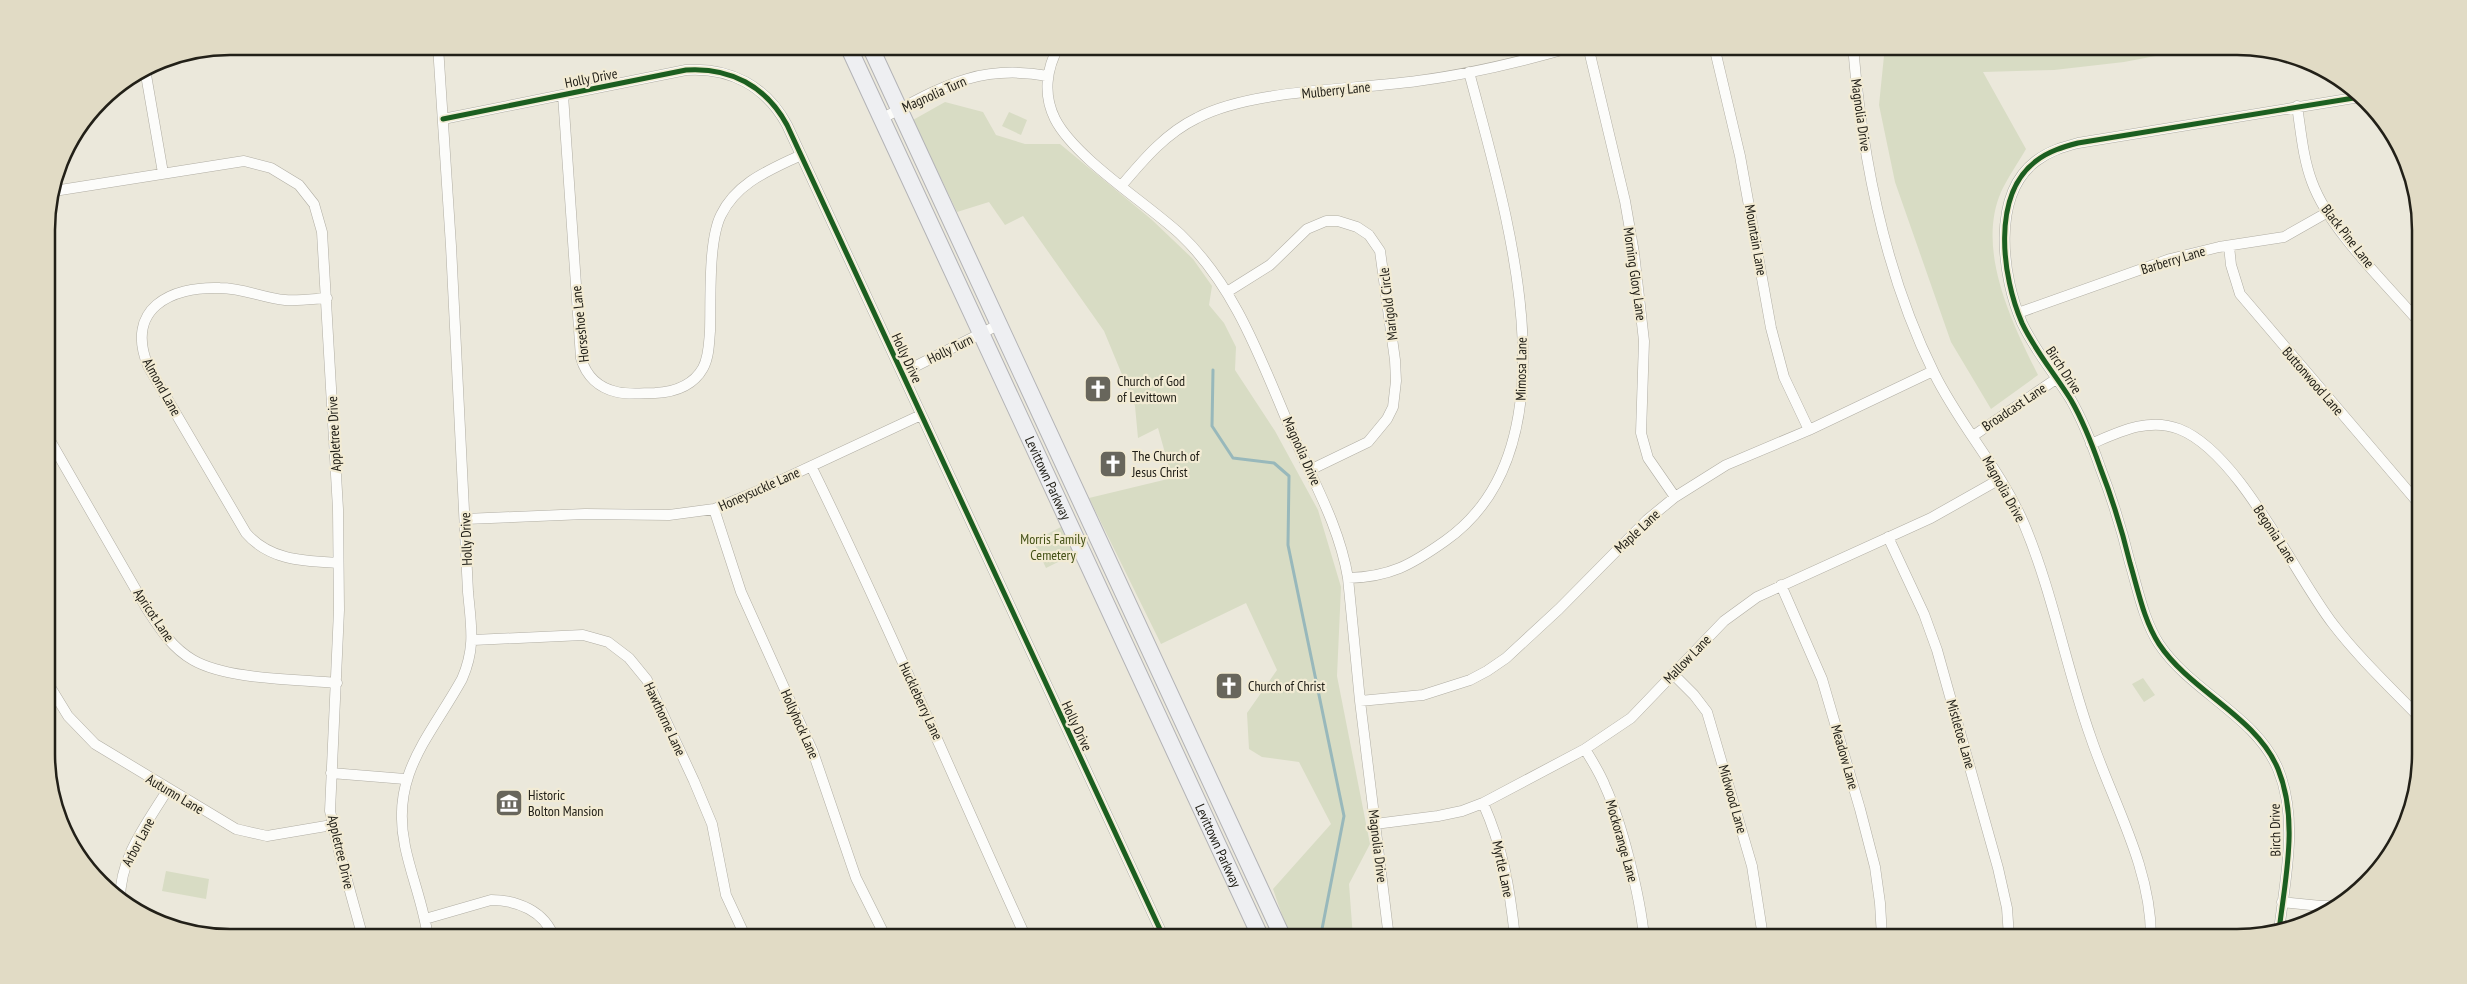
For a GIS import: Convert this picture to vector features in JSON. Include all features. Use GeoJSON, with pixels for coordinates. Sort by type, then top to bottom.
{"type":"FeatureCollection","features":[{"type":"Feature","properties":{"kind":"main road","name":"Levittown Parkway"},"geometry":{"type":"LineString","coordinates":[[852,55],[1258,929]]}},
{"type":"Feature","properties":{"kind":"main road","name":"Levittown Parkway"},"geometry":{"type":"LineString","coordinates":[[874,55],[1279,929]]}},
{"type":"Feature","properties":{"kind":"street","name":"Holly Drive"},"geometry":{"type":"LineString","coordinates":[[427,929],[405,846],[400,818],[401,800],[405,779],[469,663],[473,640],[439,55]]}},
{"type":"Feature","properties":{"kind":"street","name":"Magnolia Drive"},"geometry":{"type":"LineString","coordinates":[[1054,55],[1048,76],[1050,106],[1060,128],[1074,144],[1180,234],[1209,265],[1227,292],[1255,343],[1337,536],[1348,578],[1360,702],[1388,929]]}},
{"type":"Feature","properties":{"kind":"street","name":"Mulberry Lane"},"geometry":{"type":"LineString","coordinates":[[1122,185],[1158,144],[1183,126],[1214,110],[1268,98],[1417,81],[1469,72],[1539,55]]}},
{"type":"Feature","properties":{"kind":"street","name":"Morning Glory Lane"},"geometry":{"type":"LineString","coordinates":[[1590,55],[1625,201],[1636,271],[1644,341],[1641,433],[1648,458],[1675,497]]}},
{"type":"Feature","properties":{"kind":"street","name":"Mountain Lane"},"geometry":{"type":"LineString","coordinates":[[1716,55],[1738,147],[1777,354],[1784,377],[1809,430]]}},
{"type":"Feature","properties":{"kind":"street","name":"Magnolia Drive"},"geometry":{"type":"LineString","coordinates":[[1854,55],[1866,155],[1874,196],[1901,291],[1933,371],[2000,479],[2024,524],[2040,568],[2083,715],[2142,876],[2149,905],[2150,929]]}},
{"type":"Feature","properties":{"kind":"street","name":"Holly Drive"},"geometry":{"type":"LineString","coordinates":[[443,119],[686,70],[714,70],[746,81],[761,90],[782,116],[801,155],[1160,929]]}},
{"type":"Feature","properties":{"kind":"street","name":"Magnolia Turn"},"geometry":{"type":"LineString","coordinates":[[881,119],[943,88],[981,75],[1007,71],[1048,76]]}},
{"type":"Feature","properties":{"kind":"street","name":"Mimosa Lane"},"geometry":{"type":"LineString","coordinates":[[1348,578],[1367,578],[1400,570],[1415,562],[1466,524],[1500,478],[1507,463],[1517,429],[1522,400],[1522,327],[1504,213],[1469,72]]}},
{"type":"Feature","properties":{"kind":"street"},"geometry":{"type":"LineString","coordinates":[[146,76],[163,173]]}},
{"type":"Feature","properties":{"kind":"street","name":"Horseshoe Lane"},"geometry":{"type":"LineString","coordinates":[[563,95],[581,358],[584,368],[591,379],[611,391],[632,394],[663,392],[685,386],[695,378],[703,368],[709,346],[714,239],[721,215],[728,202],[744,185],[801,155]]}},
{"type":"Feature","properties":{"kind":"street","name":"Birch Drive"},"geometry":{"type":"LineString","coordinates":[[2280,924],[2289,824],[2288,805],[2277,767],[2262,743],[2245,725],[2187,676],[2156,639],[2140,597],[2116,511],[2092,444],[2079,415],[2030,337],[2018,313],[2006,268],[2006,229],[2013,193],[2018,181],[2035,162],[2047,154],[2078,142],[2352,98]]}},
{"type":"Feature","properties":{"kind":"street","name":"Black Pine Lane"},"geometry":{"type":"LineString","coordinates":[[2297,106],[2307,167],[2313,184],[2328,212],[2348,239],[2412,313]]}},
{"type":"Feature","properties":{"kind":"street","name":"Appletree Drive"},"geometry":{"type":"LineString","coordinates":[[60,190],[244,162],[271,168],[299,185],[314,204],[322,232],[337,470],[337,683],[330,802],[332,825],[361,929]]}},
{"type":"Feature","properties":{"kind":"street","name":"Barberry Lane"},"geometry":{"type":"LineString","coordinates":[[2018,313],[2168,259],[2284,236],[2328,212]]}},
{"type":"Feature","properties":{"kind":"street","name":"Marigold Circle"},"geometry":{"type":"LineString","coordinates":[[1227,292],[1270,265],[1307,229],[1326,221],[1338,221],[1357,226],[1369,235],[1380,252],[1395,360],[1396,381],[1393,407],[1387,419],[1368,442],[1310,470]]}},
{"type":"Feature","properties":{"kind":"street","name":"Buttonwood Lane"},"geometry":{"type":"LineString","coordinates":[[2229,246],[2231,265],[2240,294],[2412,496]]}},
{"type":"Feature","properties":{"kind":"street","name":"Almond Lane"},"geometry":{"type":"LineString","coordinates":[[327,298],[284,300],[221,288],[186,291],[169,296],[154,306],[143,324],[141,345],[148,366],[253,542],[264,550],[281,557],[338,563]]}},
{"type":"Feature","properties":{"kind":"street","name":"Holly Turn"},"geometry":{"type":"LineString","coordinates":[[902,373],[998,325]]}},
{"type":"Feature","properties":{"kind":"street","name":"Maple Lane"},"geometry":{"type":"LineString","coordinates":[[1360,702],[1423,695],[1470,680],[1487,671],[1506,658],[1559,609],[1647,520],[1675,497],[1726,466],[1809,430],[1933,371]]}},
{"type":"Feature","properties":{"kind":"street","name":"Broadcast Lane"},"geometry":{"type":"LineString","coordinates":[[1973,436],[2056,379]]}},
{"type":"Feature","properties":{"kind":"street","name":"Honeysuckle Lane"},"geometry":{"type":"LineString","coordinates":[[465,518],[585,514],[669,515],[714,509],[920,415]]}},
{"type":"Feature","properties":{"kind":"street","name":"Begonia Lane"},"geometry":{"type":"LineString","coordinates":[[2092,444],[2148,424],[2177,428],[2200,441],[2212,452],[2254,502],[2333,624],[2412,709]]}},
{"type":"Feature","properties":{"kind":"street","name":"Apricot Lane"},"geometry":{"type":"LineString","coordinates":[[55,449],[147,609],[160,629],[192,660],[220,671],[337,683]]}},
{"type":"Feature","properties":{"kind":"street","name":"Huckleberry Lane"},"geometry":{"type":"LineString","coordinates":[[811,466],[932,724],[963,799],[1022,929]]}},
{"type":"Feature","properties":{"kind":"street","name":"Mallow Lane"},"geometry":{"type":"LineString","coordinates":[[1375,824],[1438,816],[1483,804],[1585,749],[1631,718],[1672,674],[1732,615],[1757,597],[1945,511],[2000,479]]}},
{"type":"Feature","properties":{"kind":"street","name":"Hollyhock Lane"},"geometry":{"type":"LineString","coordinates":[[714,509],[741,592],[813,752],[856,878],[882,929]]}},
{"type":"Feature","properties":{"kind":"street","name":"Mistletoe Lane"},"geometry":{"type":"LineString","coordinates":[[1888,537],[1924,614],[1937,650],[1998,868],[2007,908],[2008,929]]}},
{"type":"Feature","properties":{"kind":"street","name":"Meadow Lane"},"geometry":{"type":"LineString","coordinates":[[1782,585],[1822,680],[1860,809],[1875,867],[1881,929]]}},
{"type":"Feature","properties":{"kind":"street","name":"Hawthorne Lane"},"geometry":{"type":"LineString","coordinates":[[473,640],[584,635],[608,642],[629,658],[647,680],[712,824],[726,895],[742,929]]}},
{"type":"Feature","properties":{"kind":"street","name":"Midwood Lane"},"geometry":{"type":"LineString","coordinates":[[1672,674],[1694,695],[1707,712],[1752,866],[1762,929]]}},
{"type":"Feature","properties":{"kind":"street","name":"Autumn Lane"},"geometry":{"type":"LineString","coordinates":[[55,704],[95,744],[219,821],[253,834],[285,834],[332,825]]}},
{"type":"Feature","properties":{"kind":"street","name":"Mockorange Lane"},"geometry":{"type":"LineString","coordinates":[[1585,749],[1606,788],[1621,832],[1634,884],[1642,929]]}},
{"type":"Feature","properties":{"kind":"street"},"geometry":{"type":"LineString","coordinates":[[331,773],[405,779]]}},
{"type":"Feature","properties":{"kind":"street","name":"Arbor Lane"},"geometry":{"type":"LineString","coordinates":[[121,890],[122,871],[127,858],[168,789]]}},
{"type":"Feature","properties":{"kind":"street","name":"Myrtle Lane"},"geometry":{"type":"LineString","coordinates":[[1483,804],[1507,870],[1513,929]]}},
{"type":"Feature","properties":{"kind":"street"},"geometry":{"type":"LineString","coordinates":[[425,919],[491,900],[502,900],[524,905],[540,917],[548,929]]}},
{"type":"Feature","properties":{"kind":"street"},"geometry":{"type":"LineString","coordinates":[[2282,902],[2325,906]]}},
{"type":"Feature","properties":{"kind":"green space"},"geometry":{"type":"Polygon","coordinates":[[[1884,55],[2161,55],[2124,62],[2054,70],[1983,72],[2026,149],[2001,192],[1994,214],[1993,238],[2000,286],[2008,310],[2038,375],[1991,409],[1951,342],[1895,182],[1879,105],[1884,55]]]}},
{"type":"Feature","properties":{"kind":"green space"},"geometry":{"type":"Polygon","coordinates":[[[945,102],[983,112],[996,135],[1025,144],[1060,144],[1151,219],[1193,259],[1212,286],[1209,305],[1224,323],[1236,347],[1235,370],[1275,431],[1318,510],[1341,587],[1337,676],[1370,844],[1349,884],[1352,929],[1287,929],[1273,889],[1331,824],[1299,762],[1262,757],[1249,749],[1247,713],[1277,670],[1246,603],[1161,644],[1089,498],[1172,478],[1158,428],[1138,438],[1135,406],[1104,331],[1023,216],[1005,225],[989,202],[957,212],[913,120],[945,102]]]}},
{"type":"Feature","properties":{"kind":"green space"},"geometry":{"type":"Polygon","coordinates":[[[1009,112],[1027,120],[1021,135],[1002,126],[1009,112]]]}},
{"type":"Feature","properties":{"kind":"green space","name":"Morris Family Cemetery"},"geometry":{"type":"Polygon","coordinates":[[[1061,527],[1074,554],[1046,568],[1033,541],[1061,527]]]}},
{"type":"Feature","properties":{"kind":"green space"},"geometry":{"type":"Polygon","coordinates":[[[2143,678],[2155,695],[2144,702],[2132,684],[2143,678]]]}},
{"type":"Feature","properties":{"kind":"green space"},"geometry":{"type":"Polygon","coordinates":[[[166,871],[209,879],[206,899],[162,891],[166,871]]]}},
{"type":"Feature","properties":{"kind":"waterway"},"geometry":{"type":"LineString","coordinates":[[1213,370],[1212,426],[1233,458],[1274,463],[1289,476],[1288,545],[1344,816],[1322,929]]}},
{"type":"Feature","properties":{"kind":"cycle path"},"geometry":{"type":"LineString","coordinates":[[443,119],[686,70],[702,70],[732,76],[745,82],[769,100],[787,125],[1160,929]]}},
{"type":"Feature","properties":{"kind":"cycle path"},"geometry":{"type":"LineString","coordinates":[[2280,924],[2289,850],[2289,829],[2288,809],[2278,769],[2268,750],[2255,734],[2172,661],[2154,635],[2142,605],[2113,502],[2087,433],[2071,400],[2039,353],[2022,323],[2009,283],[2005,237],[2007,215],[2012,194],[2022,176],[2036,161],[2051,152],[2078,143],[2352,98]]}},
{"type":"Feature","properties":{"kind":"place","name":"Church of God of Levittown"},"geometry":{"type":"Point","coordinates":[1098,389]}},
{"type":"Feature","properties":{"kind":"place","name":"The Church of Jesus Christ"},"geometry":{"type":"Point","coordinates":[1113,464]}},
{"type":"Feature","properties":{"kind":"place","name":"Church of Christ"},"geometry":{"type":"Point","coordinates":[1229,686]}},
{"type":"Feature","properties":{"kind":"place","name":"Historic Bolton Mansion"},"geometry":{"type":"Point","coordinates":[509,803]}}]}
